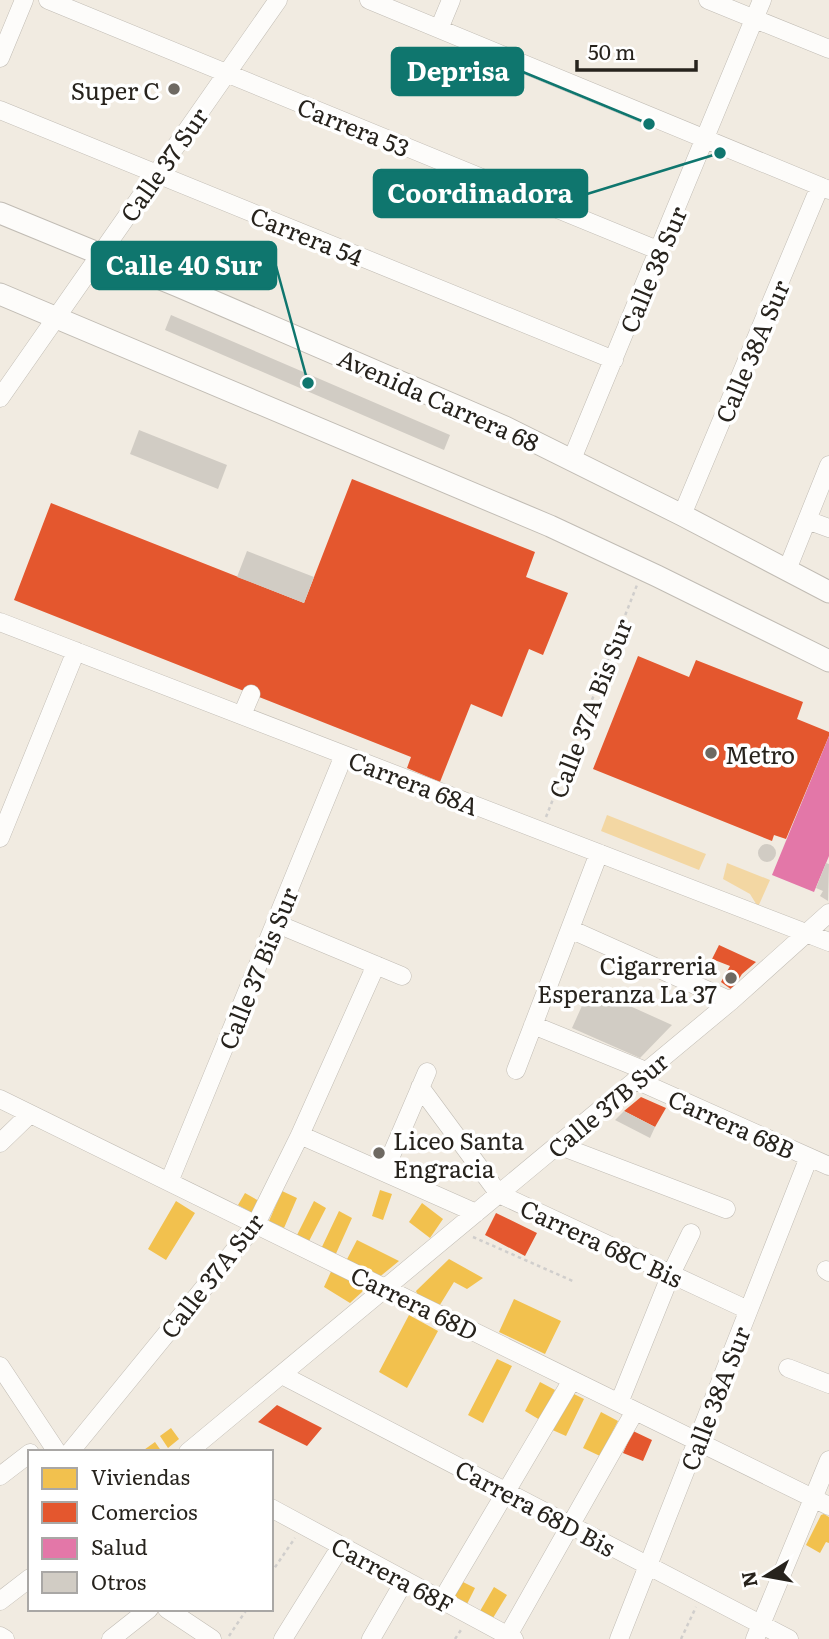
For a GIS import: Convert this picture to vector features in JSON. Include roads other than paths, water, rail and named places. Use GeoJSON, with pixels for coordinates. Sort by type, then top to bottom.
{"type":"FeatureCollection","features":[{"type":"Feature","properties":{"kind":"main road","name":"Avenida Carrera 68"},"geometry":{"type":"LineString","coordinates":[[0,213],[467,411],[572,459],[829,592]]}},
{"type":"Feature","properties":{"kind":"main road"},"geometry":{"type":"LineString","coordinates":[[0,294],[550,526],[829,660]]}},
{"type":"Feature","properties":{"kind":"street"},"geometry":{"type":"LineString","coordinates":[[0,58],[24,0]]}},
{"type":"Feature","properties":{"kind":"street","name":"Carrera 53"},"geometry":{"type":"LineString","coordinates":[[48,0],[660,251]]}},
{"type":"Feature","properties":{"kind":"street","name":"Calle 37 Sur"},"geometry":{"type":"LineString","coordinates":[[0,398],[278,0]]}},
{"type":"Feature","properties":{"kind":"street"},"geometry":{"type":"LineString","coordinates":[[369,0],[825,188]]}},
{"type":"Feature","properties":{"kind":"street"},"geometry":{"type":"LineString","coordinates":[[439,29],[451,0]]}},
{"type":"Feature","properties":{"kind":"street"},"geometry":{"type":"LineString","coordinates":[[708,0],[829,49]]}},
{"type":"Feature","properties":{"kind":"street","name":"Calle 38 Sur"},"geometry":{"type":"LineString","coordinates":[[572,459],[762,0]]}},
{"type":"Feature","properties":{"kind":"street","name":"Carrera 54"},"geometry":{"type":"LineString","coordinates":[[0,110],[614,360]]}},
{"type":"Feature","properties":{"kind":"street","name":"Calle 38A Sur"},"geometry":{"type":"LineString","coordinates":[[682,515],[825,188]]}},
{"type":"Feature","properties":{"kind":"street"},"geometry":{"type":"LineString","coordinates":[[787,570],[829,465]]}},
{"type":"Feature","properties":{"kind":"street"},"geometry":{"type":"LineString","coordinates":[[807,520],[829,528]]}},
{"type":"Feature","properties":{"kind":"street","name":"Carrera 68A"},"geometry":{"type":"LineString","coordinates":[[0,622],[829,942]]}},
{"type":"Feature","properties":{"kind":"street"},"geometry":{"type":"LineString","coordinates":[[0,838],[76,651]]}},
{"type":"Feature","properties":{"kind":"street"},"geometry":{"type":"LineString","coordinates":[[242,715],[251,694]]}},
{"type":"Feature","properties":{"kind":"street","name":"Calle 37 Bis Sur"},"geometry":{"type":"LineString","coordinates":[[169,1182],[344,755]]}},
{"type":"Feature","properties":{"kind":"street"},"geometry":{"type":"LineString","coordinates":[[516,1070],[599,853]]}},
{"type":"Feature","properties":{"kind":"street","name":"Calle 37B Sur"},"geometry":{"type":"LineString","coordinates":[[190,1450],[641,1076],[829,913]]}},
{"type":"Feature","properties":{"kind":"street"},"geometry":{"type":"LineString","coordinates":[[275,923],[402,976]]}},
{"type":"Feature","properties":{"kind":"street"},"geometry":{"type":"LineString","coordinates":[[570,929],[731,1000]]}},
{"type":"Feature","properties":{"kind":"street","name":"Calle 37A Sur"},"geometry":{"type":"LineString","coordinates":[[72,1450],[256,1224],[300,1135],[376,965]]}},
{"type":"Feature","properties":{"kind":"street","name":"Carrera 68B"},"geometry":{"type":"LineString","coordinates":[[533,1025],[829,1166]]}},
{"type":"Feature","properties":{"kind":"street","name":"Carrera 68C Bis"},"geometry":{"type":"LineString","coordinates":[[384,1172],[423,1080],[499,1194],[748,1310]]}},
{"type":"Feature","properties":{"kind":"street","name":"Carrera 68D"},"geometry":{"type":"LineString","coordinates":[[0,1099],[821,1502]]}},
{"type":"Feature","properties":{"kind":"street"},"geometry":{"type":"LineString","coordinates":[[0,1143],[30,1114]]}},
{"type":"Feature","properties":{"kind":"street"},"geometry":{"type":"LineString","coordinates":[[300,1135],[477,1213]]}},
{"type":"Feature","properties":{"kind":"street"},"geometry":{"type":"LineString","coordinates":[[558,1145],[726,1209]]}},
{"type":"Feature","properties":{"kind":"street","name":"Calle 38A Sur"},"geometry":{"type":"LineString","coordinates":[[619,1639],[809,1157]]}},
{"type":"Feature","properties":{"kind":"street"},"geometry":{"type":"LineString","coordinates":[[509,1638],[571,1525],[627,1407],[671,1274],[691,1233]]}},
{"type":"Feature","properties":{"kind":"street"},"geometry":{"type":"LineString","coordinates":[[0,1366],[52,1445]]}},
{"type":"Feature","properties":{"kind":"street"},"geometry":{"type":"LineString","coordinates":[[788,1368],[829,1384]]}},
{"type":"Feature","properties":{"kind":"street","name":"Carrera 68D Bis"},"geometry":{"type":"LineString","coordinates":[[282,1374],[703,1594],[758,1632],[789,1639]]}},
{"type":"Feature","properties":{"kind":"street"},"geometry":{"type":"LineString","coordinates":[[442,1600],[572,1380]]}},
{"type":"Feature","properties":{"kind":"street"},"geometry":{"type":"LineString","coordinates":[[0,1476],[28,1454]]}},
{"type":"Feature","properties":{"kind":"street"},"geometry":{"type":"LineString","coordinates":[[758,1632],[821,1502],[829,1460]]}},
{"type":"Feature","properties":{"kind":"street","name":"Carrera 68F"},"geometry":{"type":"LineString","coordinates":[[273,1510],[509,1638]]}},
{"type":"Feature","properties":{"kind":"street"},"geometry":{"type":"LineString","coordinates":[[283,1639],[341,1546]]}},
{"type":"Feature","properties":{"kind":"street"},"geometry":{"type":"LineString","coordinates":[[0,1601],[28,1580]]}},
{"type":"Feature","properties":{"kind":"street"},"geometry":{"type":"LineString","coordinates":[[371,1639],[405,1580]]}},
{"type":"Feature","properties":{"kind":"street"},"geometry":{"type":"LineString","coordinates":[[111,1639],[146,1611]]}},
{"type":"Feature","properties":{"kind":"street"},"geometry":{"type":"LineString","coordinates":[[170,1611],[212,1639]]}},
{"type":"Feature","properties":{"kind":"street"},"geometry":{"type":"LineString","coordinates":[[0,1636],[5,1639]]}},
{"type":"Feature","properties":{"kind":"place","name":"Super C"},"geometry":{"type":"Point","coordinates":[174,89]}},
{"type":"Feature","properties":{"kind":"place","name":"Deprisa"},"geometry":{"type":"Point","coordinates":[649,124]}},
{"type":"Feature","properties":{"kind":"place","name":"Coordinadora"},"geometry":{"type":"Point","coordinates":[720,153]}},
{"type":"Feature","properties":{"kind":"place","name":"Calle 40 Sur"},"geometry":{"type":"Point","coordinates":[308,383]}},
{"type":"Feature","properties":{"kind":"place","name":"Metro"},"geometry":{"type":"Point","coordinates":[711,753]}},
{"type":"Feature","properties":{"kind":"place","name":"Cigarreria Esperanza La 37"},"geometry":{"type":"Point","coordinates":[731,978]}},
{"type":"Feature","properties":{"kind":"place","name":"Liceo Santa Engracia"},"geometry":{"type":"Point","coordinates":[379,1153]}}]}
